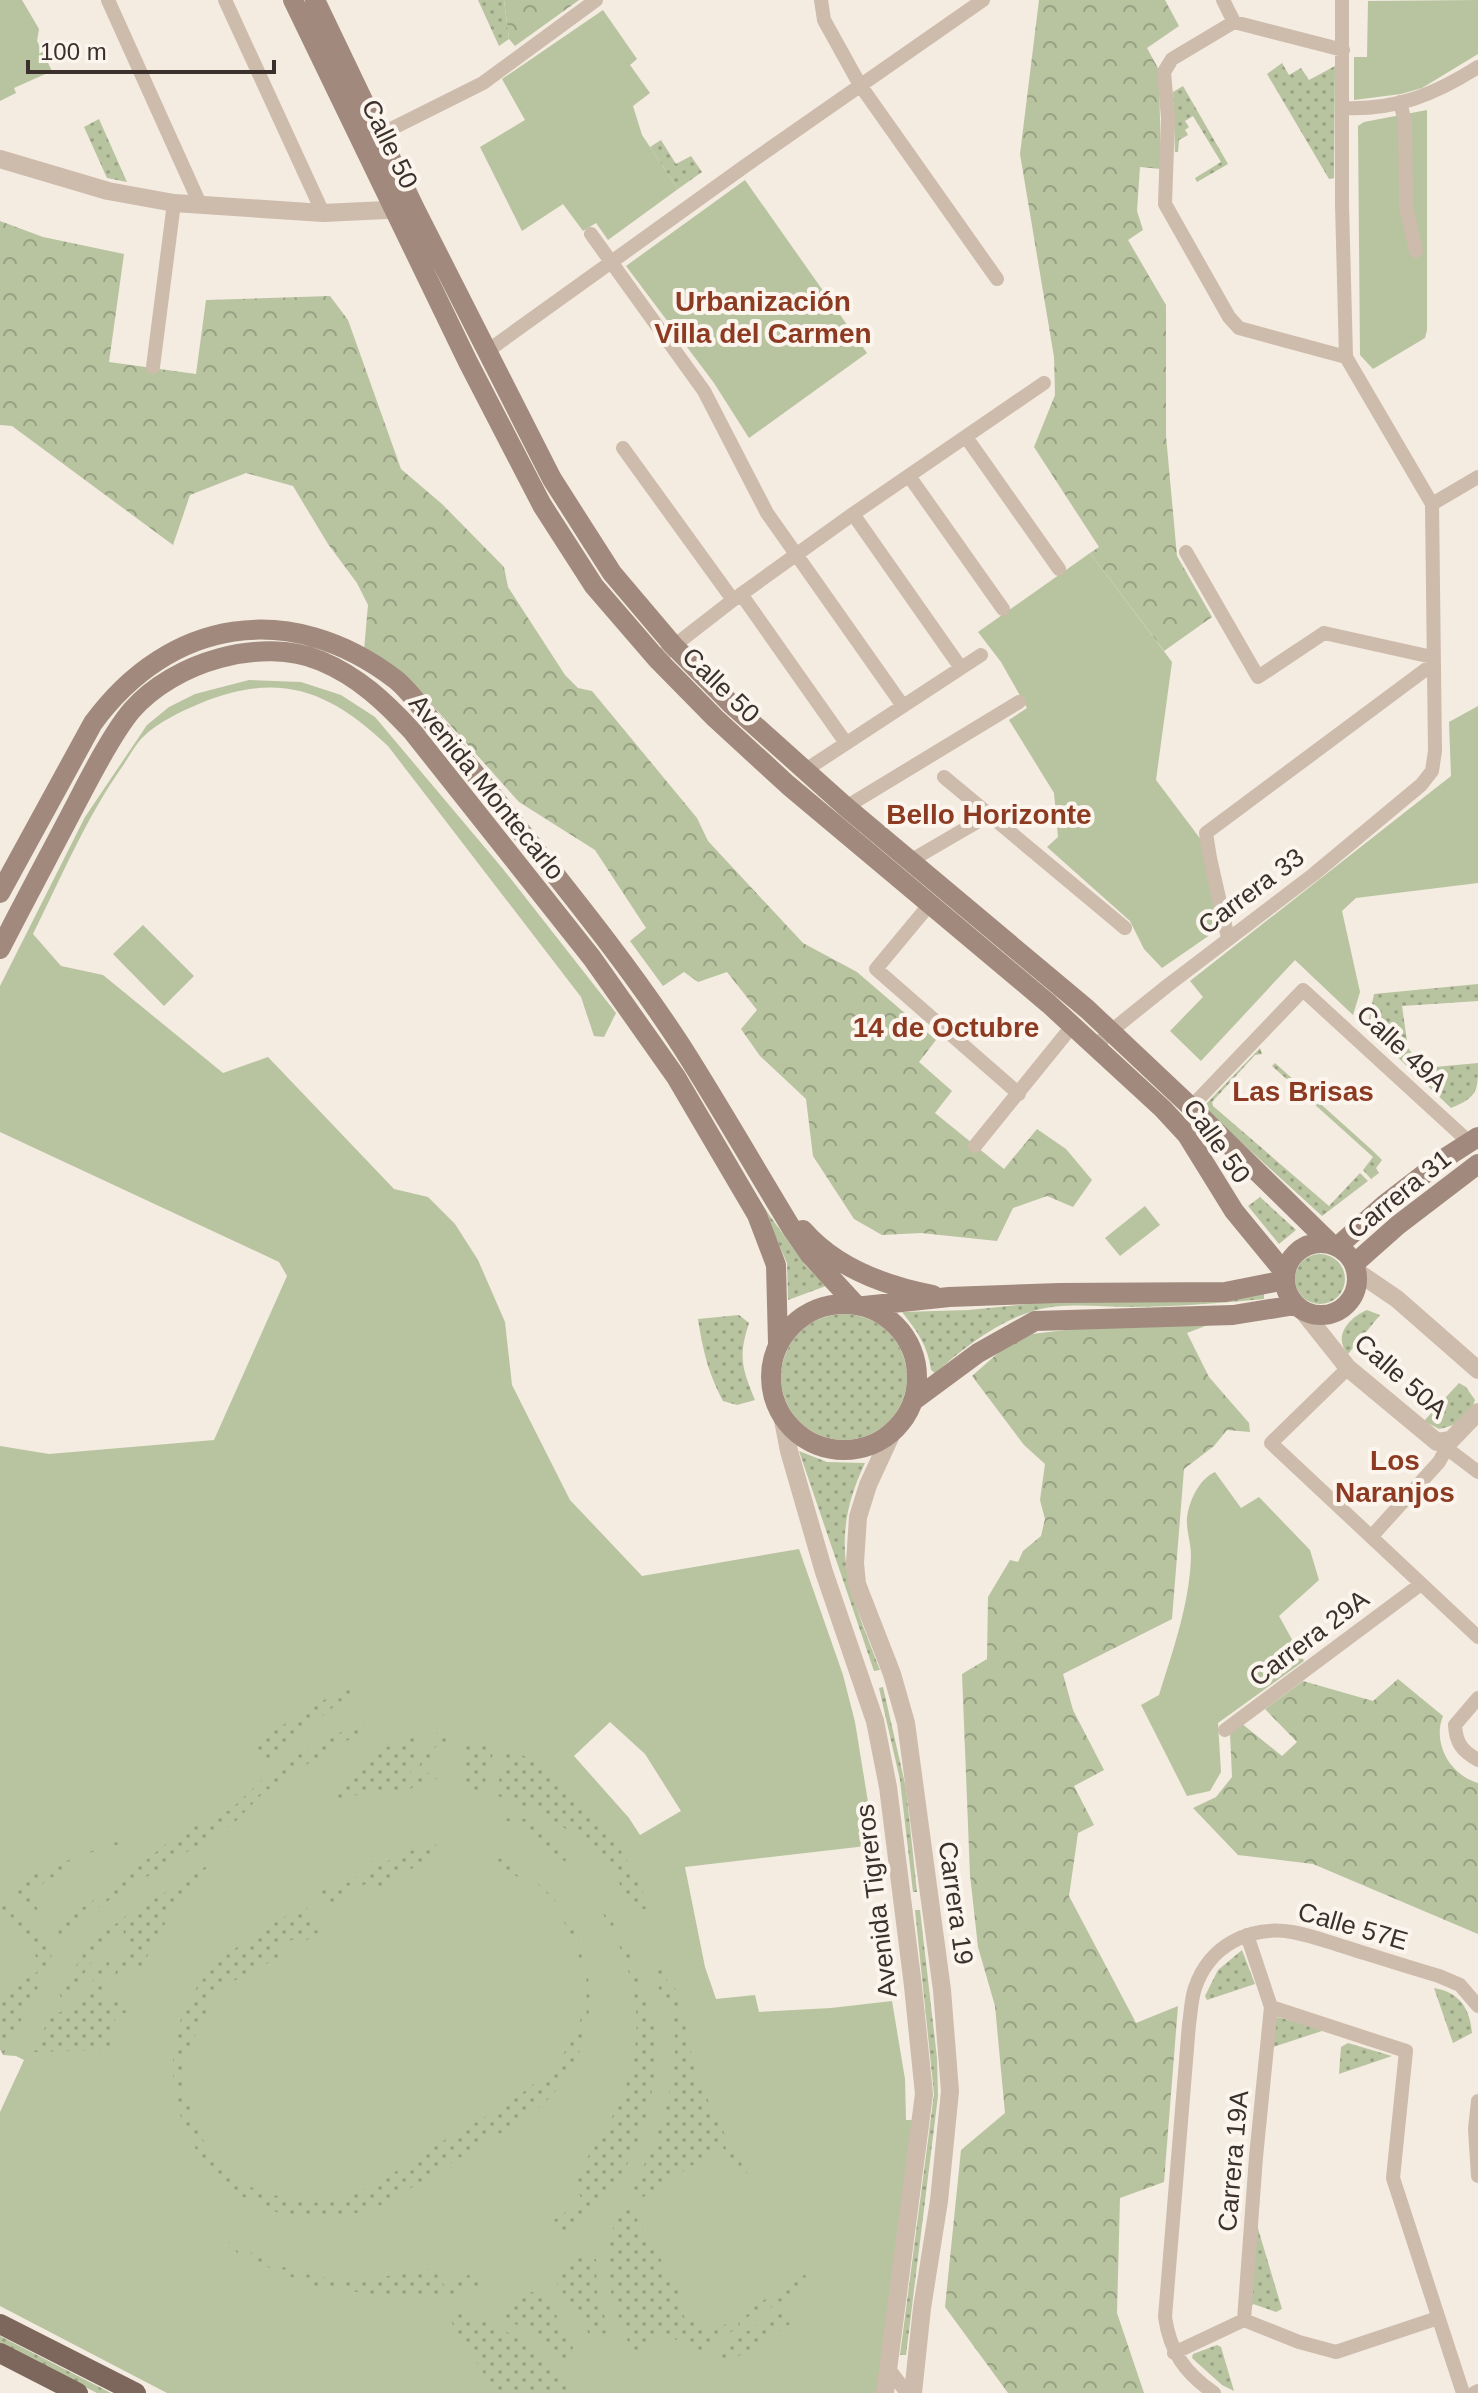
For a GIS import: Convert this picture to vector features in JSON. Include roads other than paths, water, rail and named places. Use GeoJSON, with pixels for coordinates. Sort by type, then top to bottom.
{"type":"FeatureCollection","features":[{"type":"Feature","properties":{"kind":"main road","name":"Calle 50"},"geometry":{"type":"LineString","coordinates":[[293,0],[393,210],[542,505],[594,586],[665,652],[731,704],[910,861],[1334,1246]]}},
{"type":"Feature","properties":{"kind":"main road","name":"Calle 50"},"geometry":{"type":"LineString","coordinates":[[315,0],[415,209],[559,493],[665,652],[715,718],[788,785],[1073,1025],[1109,1044]]}},
{"type":"Feature","properties":{"kind":"main road","name":"Avenida Montecarlo"},"geometry":{"type":"LineString","coordinates":[[0,893],[93,723],[110,700],[138,672],[170,651],[236,631],[266,628],[308,635],[338,645],[397,680],[476,774],[608,942],[681,1047],[810,1255],[860,1306]]}},
{"type":"Feature","properties":{"kind":"main road","name":"Avenida Montecarlo"},"geometry":{"type":"LineString","coordinates":[[0,949],[91,775],[131,711],[156,689],[184,671],[236,653],[267,652],[319,660],[379,696],[412,731],[592,958],[676,1077],[757,1215],[776,1265],[778,1343]]}},
{"type":"Feature","properties":{"kind":"main road","name":"Calle 50"},"geometry":{"type":"LineString","coordinates":[[1177,1103],[1187,1135],[1234,1211],[1285,1276]]}},
{"type":"Feature","properties":{"kind":"main road"},"geometry":{"type":"LineString","coordinates":[[1334,1246],[1473,1140]]}},
{"type":"Feature","properties":{"kind":"main road"},"geometry":{"type":"LineString","coordinates":[[750,1160],[784,1208],[813,1241],[841,1262],[866,1275],[949,1297]]}},
{"type":"Feature","properties":{"kind":"main road","name":"Carrera 31"},"geometry":{"type":"LineString","coordinates":[[1355,1268],[1398,1225],[1478,1164]]}},
{"type":"Feature","properties":{"kind":"main road"},"geometry":{"type":"LineString","coordinates":[[913,1401],[978,1353],[1035,1321],[1233,1315],[1298,1307],[1323,1315],[1344,1307],[1354,1294],[1355,1268],[1334,1246],[1311,1244],[1299,1250],[1290,1260],[1285,1276],[1288,1293],[1298,1307]]}},
{"type":"Feature","properties":{"kind":"main road"},"geometry":{"type":"LineString","coordinates":[[1258,1285],[1265,1278],[1270,1265],[1262,1246]]}},
{"type":"Feature","properties":{"kind":"main road"},"geometry":{"type":"LineString","coordinates":[[860,1306],[889,1319],[907,1339],[916,1365],[917,1380],[913,1401],[904,1420],[892,1433],[867,1447],[838,1450],[811,1443],[799,1435],[776,1405],[771,1380],[778,1343],[800,1318],[814,1309],[830,1304],[860,1306],[949,1297],[1225,1292],[1285,1276]]}},
{"type":"Feature","properties":{"kind":"main road"},"geometry":{"type":"LineString","coordinates":[[0,2324],[136,2393]]}},
{"type":"Feature","properties":{"kind":"main road"},"geometry":{"type":"LineString","coordinates":[[0,2353],[78,2393]]}},
{"type":"Feature","properties":{"kind":"street"},"geometry":{"type":"LineString","coordinates":[[108,0],[200,204]]}},
{"type":"Feature","properties":{"kind":"street"},"geometry":{"type":"LineString","coordinates":[[225,0],[323,213]]}},
{"type":"Feature","properties":{"kind":"street"},"geometry":{"type":"LineString","coordinates":[[379,135],[483,83],[596,0]]}},
{"type":"Feature","properties":{"kind":"street"},"geometry":{"type":"LineString","coordinates":[[821,0],[824,20],[860,85],[997,279]]}},
{"type":"Feature","properties":{"kind":"street"},"geometry":{"type":"LineString","coordinates":[[486,352],[983,0]]}},
{"type":"Feature","properties":{"kind":"street"},"geometry":{"type":"LineString","coordinates":[[1223,0],[1234,22]]}},
{"type":"Feature","properties":{"kind":"street"},"geometry":{"type":"LineString","coordinates":[[1342,0],[1346,357],[1432,504],[1432,660]]}},
{"type":"Feature","properties":{"kind":"street"},"geometry":{"type":"LineString","coordinates":[[1343,50],[1234,22],[1172,59],[1164,72],[1168,118],[1165,204],[1229,317],[1239,328],[1346,357]]}},
{"type":"Feature","properties":{"kind":"street"},"geometry":{"type":"LineString","coordinates":[[1344,108],[1365,109],[1438,91],[1478,67]]}},
{"type":"Feature","properties":{"kind":"street"},"geometry":{"type":"LineString","coordinates":[[1400,102],[1405,122],[1406,207],[1416,251]]}},
{"type":"Feature","properties":{"kind":"street"},"geometry":{"type":"LineString","coordinates":[[0,159],[108,191],[174,203],[323,213],[415,209]]}},
{"type":"Feature","properties":{"kind":"street"},"geometry":{"type":"LineString","coordinates":[[153,367],[174,203]]}},
{"type":"Feature","properties":{"kind":"street"},"geometry":{"type":"LineString","coordinates":[[591,234],[704,391],[767,513],[903,706]]}},
{"type":"Feature","properties":{"kind":"street"},"geometry":{"type":"LineString","coordinates":[[665,652],[853,514],[1044,383]]}},
{"type":"Feature","properties":{"kind":"street"},"geometry":{"type":"LineString","coordinates":[[966,437],[1059,569]]}},
{"type":"Feature","properties":{"kind":"street"},"geometry":{"type":"LineString","coordinates":[[623,448],[846,743]]}},
{"type":"Feature","properties":{"kind":"street"},"geometry":{"type":"LineString","coordinates":[[909,476],[1003,609]]}},
{"type":"Feature","properties":{"kind":"street"},"geometry":{"type":"LineString","coordinates":[[1432,504],[1478,477]]}},
{"type":"Feature","properties":{"kind":"street"},"geometry":{"type":"LineString","coordinates":[[853,514],[961,668]]}},
{"type":"Feature","properties":{"kind":"street"},"geometry":{"type":"LineString","coordinates":[[1186,552],[1258,677],[1324,633],[1432,660]]}},
{"type":"Feature","properties":{"kind":"street"},"geometry":{"type":"LineString","coordinates":[[804,771],[981,655]]}},
{"type":"Feature","properties":{"kind":"street"},"geometry":{"type":"LineString","coordinates":[[1228,938],[1206,833],[1432,660]]}},
{"type":"Feature","properties":{"kind":"street","name":"Carrera 33"},"geometry":{"type":"LineString","coordinates":[[1109,1044],[1228,938],[1314,874],[1421,785],[1432,771],[1435,751],[1432,660]]}},
{"type":"Feature","properties":{"kind":"street"},"geometry":{"type":"LineString","coordinates":[[846,807],[1019,702]]}},
{"type":"Feature","properties":{"kind":"street"},"geometry":{"type":"LineString","coordinates":[[944,777],[1125,928]]}},
{"type":"Feature","properties":{"kind":"street"},"geometry":{"type":"LineString","coordinates":[[910,861],[989,815]]}},
{"type":"Feature","properties":{"kind":"street"},"geometry":{"type":"LineString","coordinates":[[930,904],[876,969],[1019,1094]]}},
{"type":"Feature","properties":{"kind":"street","name":"Calle 49A"},"geometry":{"type":"LineString","coordinates":[[1177,1103],[1303,990],[1473,1140]]}},
{"type":"Feature","properties":{"kind":"street"},"geometry":{"type":"LineString","coordinates":[[975,1146],[1073,1025]]}},
{"type":"Feature","properties":{"kind":"street"},"geometry":{"type":"LineString","coordinates":[[1355,1268],[1397,1299],[1478,1370]]}},
{"type":"Feature","properties":{"kind":"street","name":"Calle 50A"},"geometry":{"type":"LineString","coordinates":[[1298,1307],[1348,1368],[1478,1472]]}},
{"type":"Feature","properties":{"kind":"street"},"geometry":{"type":"LineString","coordinates":[[1348,1368],[1271,1443],[1478,1637]]}},
{"type":"Feature","properties":{"kind":"street"},"geometry":{"type":"LineString","coordinates":[[1371,1537],[1439,1462],[1444,1443],[1478,1412]]}},
{"type":"Feature","properties":{"kind":"street","name":"Avenida Tigreros"},"geometry":{"type":"LineString","coordinates":[[782,1415],[789,1451],[824,1572],[875,1721],[888,1787],[913,1986],[924,2094],[885,2393]]}},
{"type":"Feature","properties":{"kind":"street","name":"Carrera 19"},"geometry":{"type":"LineString","coordinates":[[892,1433],[868,1485],[858,1517],[855,1563],[857,1584],[892,1674],[906,1723],[942,1990],[950,2091],[939,2201],[922,2308],[913,2393]]}},
{"type":"Feature","properties":{"kind":"street","name":"Carrera 29A"},"geometry":{"type":"LineString","coordinates":[[1225,1730],[1421,1584]]}},
{"type":"Feature","properties":{"kind":"street"},"geometry":{"type":"LineString","coordinates":[[1478,1698],[1455,1725],[1456,1739],[1462,1750],[1478,1760]]}},
{"type":"Feature","properties":{"kind":"street","name":"Calle 57E"},"geometry":{"type":"LineString","coordinates":[[1174,2353],[1165,2317],[1189,2024],[1194,1989],[1211,1959],[1231,1941],[1247,1935],[1266,1931],[1296,1932],[1439,1976],[1460,1985],[1478,2006]]}},
{"type":"Feature","properties":{"kind":"street"},"geometry":{"type":"LineString","coordinates":[[1247,1935],[1271,2007],[1406,2051],[1393,2178],[1463,2393]]}},
{"type":"Feature","properties":{"kind":"street","name":"Carrera 19A"},"geometry":{"type":"LineString","coordinates":[[1244,2320],[1271,2007]]}},
{"type":"Feature","properties":{"kind":"street"},"geometry":{"type":"LineString","coordinates":[[1478,2101],[1475,2129],[1478,2176]]}},
{"type":"Feature","properties":{"kind":"street"},"geometry":{"type":"LineString","coordinates":[[1214,2393],[1189,2373],[1174,2353],[1244,2320],[1299,2342],[1336,2352],[1438,2318]]}},
{"type":"Feature","properties":{"kind":"street"},"geometry":{"type":"LineString","coordinates":[[888,2368],[907,2393]]}},
{"type":"Feature","properties":{"kind":"district","name":"Urbanización Villa del Carmen"},"geometry":{"type":"Point","coordinates":[763,317]}},
{"type":"Feature","properties":{"kind":"district","name":"Bello Horizonte"},"geometry":{"type":"Point","coordinates":[989,814]}},
{"type":"Feature","properties":{"kind":"district","name":"14 de Octubre"},"geometry":{"type":"Point","coordinates":[946,1027]}},
{"type":"Feature","properties":{"kind":"district","name":"Las Brisas"},"geometry":{"type":"Point","coordinates":[1303,1091]}},
{"type":"Feature","properties":{"kind":"district","name":"Los Naranjos"},"geometry":{"type":"Point","coordinates":[1395,1476]}}]}
